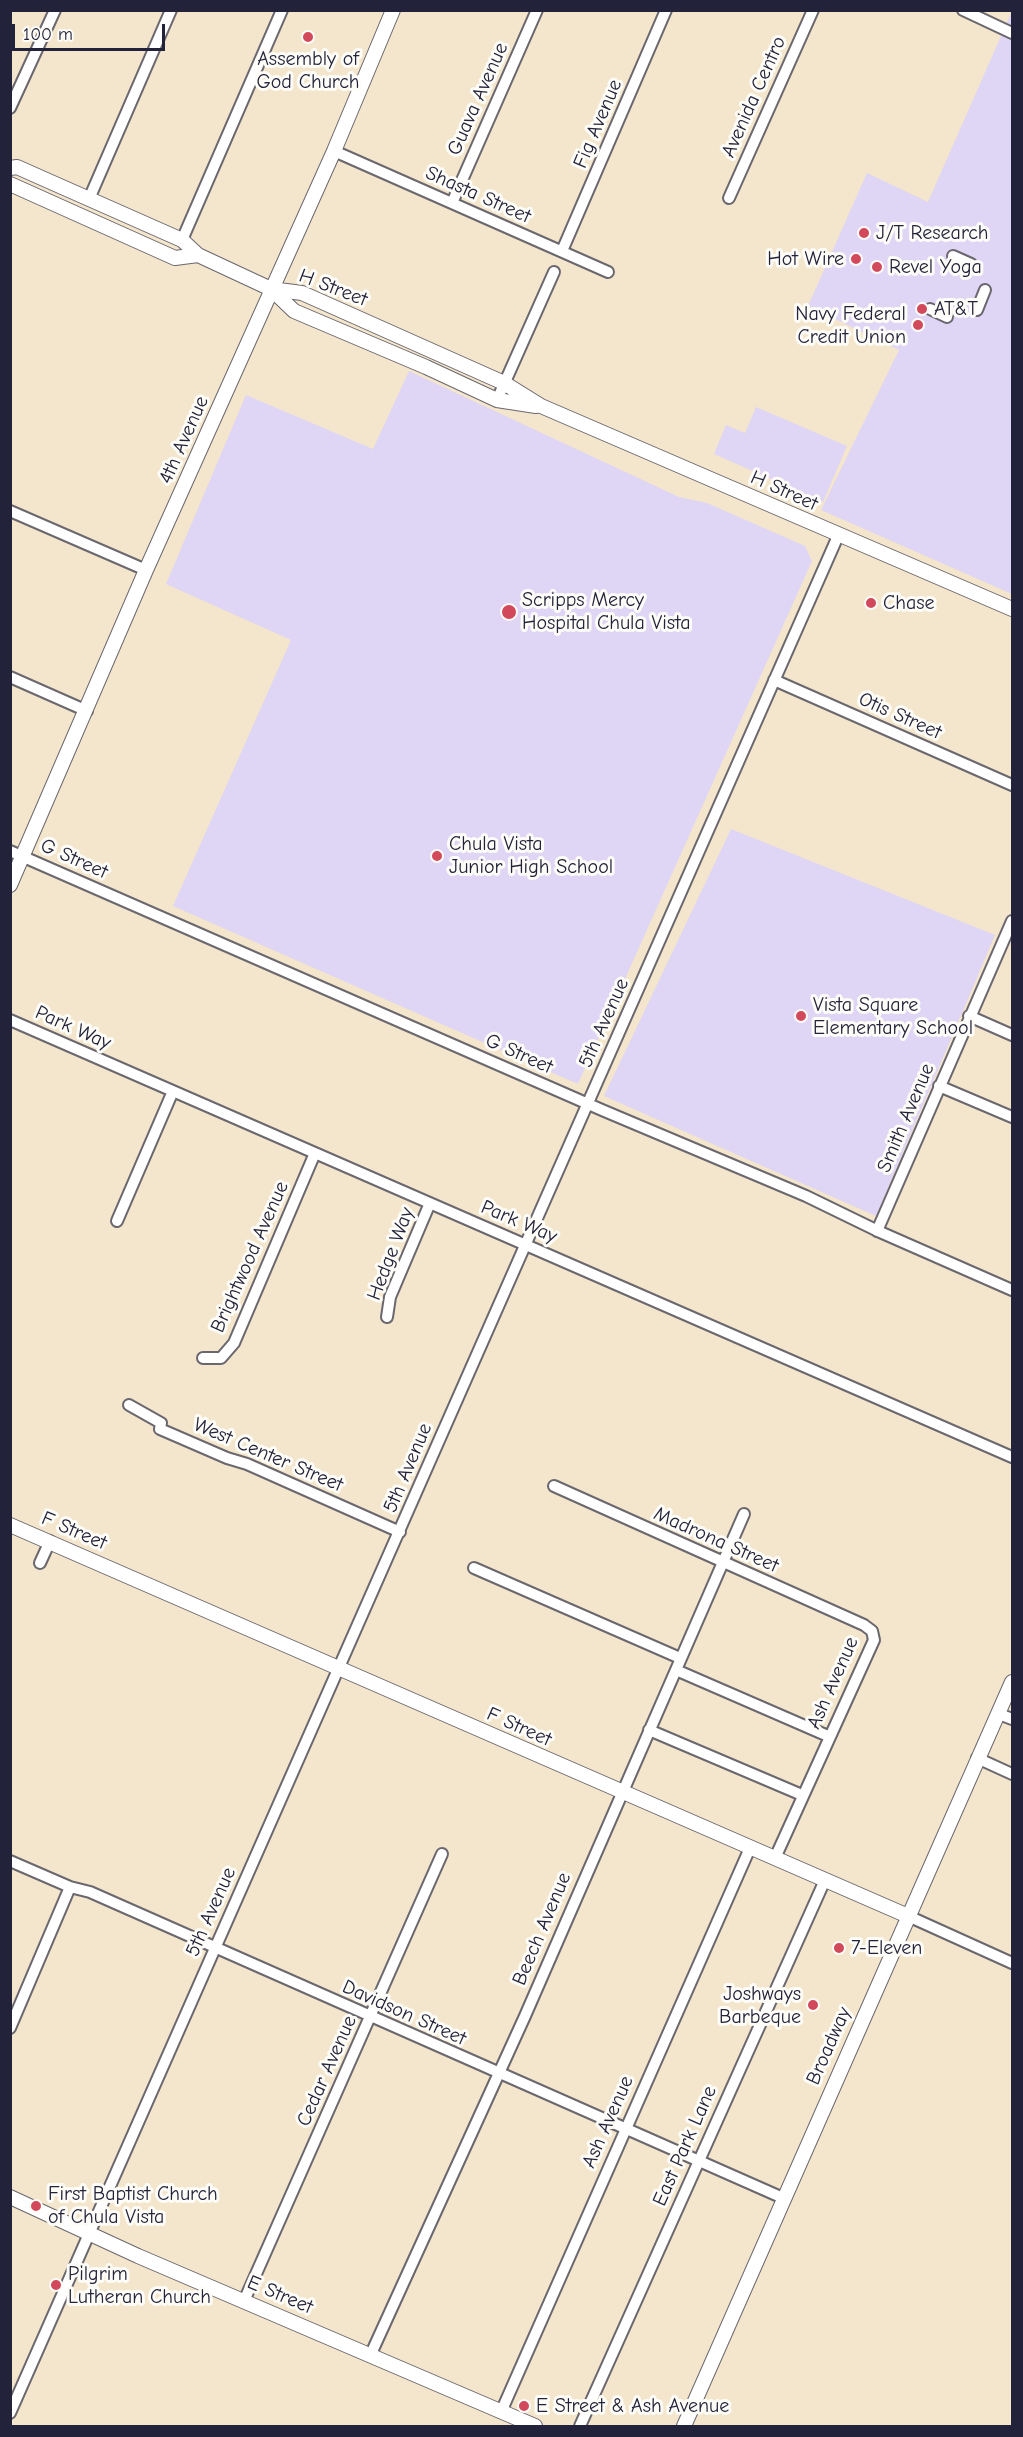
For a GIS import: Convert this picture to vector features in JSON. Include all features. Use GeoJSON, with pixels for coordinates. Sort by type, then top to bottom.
{"type":"FeatureCollection","features":[{"type":"Feature","properties":{"kind":"main road","name":"4th Avenue"},"geometry":{"type":"LineString","coordinates":[[10,885],[17,854],[87,711],[146,570],[334,151],[393,10]]}},
{"type":"Feature","properties":{"kind":"main road","name":"H Street"},"geometry":{"type":"LineString","coordinates":[[10,168],[17,167],[182,240],[198,255],[271,289],[302,293],[504,383],[541,406],[838,536],[1012,609]]}},
{"type":"Feature","properties":{"kind":"main road","name":"H Street"},"geometry":{"type":"LineString","coordinates":[[10,184],[175,258],[198,255]]}},
{"type":"Feature","properties":{"kind":"main road"},"geometry":{"type":"LineString","coordinates":[[79,215],[89,209],[141,232],[152,227]]}},
{"type":"Feature","properties":{"kind":"main road","name":"H Street"},"geometry":{"type":"LineString","coordinates":[[271,289],[294,311],[497,400],[541,406]]}},
{"type":"Feature","properties":{"kind":"main road","name":"F Street"},"geometry":{"type":"LineString","coordinates":[[10,1525],[908,1916]]}},
{"type":"Feature","properties":{"kind":"main road","name":"Broadway"},"geometry":{"type":"LineString","coordinates":[[684,2427],[1012,1682]]}},
{"type":"Feature","properties":{"kind":"main road","name":"E Street"},"geometry":{"type":"LineString","coordinates":[[10,2197],[535,2427]]}},
{"type":"Feature","properties":{"kind":"street"},"geometry":{"type":"LineString","coordinates":[[10,108],[55,10]]}},
{"type":"Feature","properties":{"kind":"street"},"geometry":{"type":"LineString","coordinates":[[89,199],[171,10]]}},
{"type":"Feature","properties":{"kind":"street"},"geometry":{"type":"LineString","coordinates":[[182,240],[282,10]]}},
{"type":"Feature","properties":{"kind":"street","name":"Guava Avenue"},"geometry":{"type":"LineString","coordinates":[[452,203],[537,10]]}},
{"type":"Feature","properties":{"kind":"street","name":"Fig Avenue"},"geometry":{"type":"LineString","coordinates":[[562,251],[666,10]]}},
{"type":"Feature","properties":{"kind":"street","name":"Avenida Centro"},"geometry":{"type":"LineString","coordinates":[[729,198],[813,10]]}},
{"type":"Feature","properties":{"kind":"street"},"geometry":{"type":"LineString","coordinates":[[963,10],[1012,33]]}},
{"type":"Feature","properties":{"kind":"street","name":"Shasta Street"},"geometry":{"type":"LineString","coordinates":[[334,151],[608,272]]}},
{"type":"Feature","properties":{"kind":"street"},"geometry":{"type":"LineString","coordinates":[[953,256],[971,264]]}},
{"type":"Feature","properties":{"kind":"street"},"geometry":{"type":"LineString","coordinates":[[497,400],[554,272]]}},
{"type":"Feature","properties":{"kind":"street"},"geometry":{"type":"LineString","coordinates":[[977,310],[985,290]]}},
{"type":"Feature","properties":{"kind":"street"},"geometry":{"type":"LineString","coordinates":[[930,309],[947,317]]}},
{"type":"Feature","properties":{"kind":"street"},"geometry":{"type":"LineString","coordinates":[[10,512],[146,570]]}},
{"type":"Feature","properties":{"kind":"street","name":"5th Avenue"},"geometry":{"type":"LineString","coordinates":[[10,2414],[838,536]]}},
{"type":"Feature","properties":{"kind":"street"},"geometry":{"type":"LineString","coordinates":[[10,677],[87,711]]}},
{"type":"Feature","properties":{"kind":"street","name":"Otis Street"},"geometry":{"type":"LineString","coordinates":[[774,680],[1012,785]]}},
{"type":"Feature","properties":{"kind":"street","name":"G Street"},"geometry":{"type":"LineString","coordinates":[[17,854],[589,1104],[806,1196],[877,1231],[1012,1290]]}},
{"type":"Feature","properties":{"kind":"street","name":"Smith Avenue"},"geometry":{"type":"LineString","coordinates":[[877,1231],[969,1016],[1007,948],[1012,921]]}},
{"type":"Feature","properties":{"kind":"street"},"geometry":{"type":"LineString","coordinates":[[969,1016],[1012,1035]]}},
{"type":"Feature","properties":{"kind":"street","name":"Park Way"},"geometry":{"type":"LineString","coordinates":[[10,1020],[1012,1457]]}},
{"type":"Feature","properties":{"kind":"street"},"geometry":{"type":"LineString","coordinates":[[939,1086],[1012,1117]]}},
{"type":"Feature","properties":{"kind":"street"},"geometry":{"type":"LineString","coordinates":[[117,1221],[172,1091]]}},
{"type":"Feature","properties":{"kind":"street","name":"Brightwood Avenue"},"geometry":{"type":"LineString","coordinates":[[203,1358],[221,1358],[234,1343],[315,1153]]}},
{"type":"Feature","properties":{"kind":"street","name":"Hedge Way"},"geometry":{"type":"LineString","coordinates":[[387,1317],[390,1297],[430,1203]]}},
{"type":"Feature","properties":{"kind":"street","name":"West Center Street"},"geometry":{"type":"LineString","coordinates":[[129,1406],[161,1423],[160,1429],[226,1458],[247,1464],[400,1532]]}},
{"type":"Feature","properties":{"kind":"street","name":"Madrona Street"},"geometry":{"type":"LineString","coordinates":[[554,1486],[864,1625]]}},
{"type":"Feature","properties":{"kind":"street","name":"Beech Avenue"},"geometry":{"type":"LineString","coordinates":[[370,2356],[499,2074],[744,1514]]}},
{"type":"Feature","properties":{"kind":"street"},"geometry":{"type":"LineString","coordinates":[[40,1563],[50,1541]]}},
{"type":"Feature","properties":{"kind":"street"},"geometry":{"type":"LineString","coordinates":[[474,1568],[681,1658]]}},
{"type":"Feature","properties":{"kind":"street","name":"Ash Avenue"},"geometry":{"type":"LineString","coordinates":[[775,1858],[874,1640],[872,1631],[864,1625]]}},
{"type":"Feature","properties":{"kind":"street"},"geometry":{"type":"LineString","coordinates":[[676,1670],[828,1737]]}},
{"type":"Feature","properties":{"kind":"street"},"geometry":{"type":"LineString","coordinates":[[999,1714],[1012,1719]]}},
{"type":"Feature","properties":{"kind":"street"},"geometry":{"type":"LineString","coordinates":[[649,1730],[802,1795]]}},
{"type":"Feature","properties":{"kind":"street"},"geometry":{"type":"LineString","coordinates":[[977,1758],[1012,1774]]}},
{"type":"Feature","properties":{"kind":"street","name":"Ash Avenue"},"geometry":{"type":"LineString","coordinates":[[501,2412],[750,1848]]}},
{"type":"Feature","properties":{"kind":"street","name":"Cedar Avenue"},"geometry":{"type":"LineString","coordinates":[[244,2301],[442,1854]]}},
{"type":"Feature","properties":{"kind":"street","name":"Davidson Street"},"geometry":{"type":"LineString","coordinates":[[10,1861],[70,1887],[90,1892],[783,2198]]}},
{"type":"Feature","properties":{"kind":"street","name":"East Park Lane"},"geometry":{"type":"LineString","coordinates":[[580,2427],[825,1880]]}},
{"type":"Feature","properties":{"kind":"street"},"geometry":{"type":"LineString","coordinates":[[10,2028],[70,1887]]}},
{"type":"Feature","properties":{"kind":"street","name":"F Street"},"geometry":{"type":"LineString","coordinates":[[908,1916],[1012,1963]]}},
{"type":"Feature","properties":{"kind":"shaded area"},"geometry":{"type":"Polygon","coordinates":[[[1012,11],[1012,594],[821,510],[899,350],[808,306],[867,173],[928,202],[1012,11]]]}},
{"type":"Feature","properties":{"kind":"shaded area"},"geometry":{"type":"Polygon","coordinates":[[[409,371],[679,497],[707,503],[805,546],[812,561],[578,1084],[173,906],[291,640],[166,584],[246,395],[373,449],[409,371]]]}},
{"type":"Feature","properties":{"kind":"shaded area"},"geometry":{"type":"Polygon","coordinates":[[[756,407],[847,446],[823,502],[714,454],[726,425],[745,433],[756,407]]]}},
{"type":"Feature","properties":{"kind":"shaded area","name":"Vista Square Elementary School"},"geometry":{"type":"Polygon","coordinates":[[[731,829],[995,935],[876,1216],[604,1096],[731,829]]]}},
{"type":"Feature","properties":{"kind":"place","name":"Assembly of God Church"},"geometry":{"type":"Point","coordinates":[308,37]}},
{"type":"Feature","properties":{"kind":"place","name":"J/T Research"},"geometry":{"type":"Point","coordinates":[864,233]}},
{"type":"Feature","properties":{"kind":"place","name":"Hot Wire"},"geometry":{"type":"Point","coordinates":[856,259]}},
{"type":"Feature","properties":{"kind":"place","name":"Revel Yoga"},"geometry":{"type":"Point","coordinates":[877,267]}},
{"type":"Feature","properties":{"kind":"place","name":"AT&T"},"geometry":{"type":"Point","coordinates":[922,309]}},
{"type":"Feature","properties":{"kind":"place","name":"Navy Federal Credit Union"},"geometry":{"type":"Point","coordinates":[918,325]}},
{"type":"Feature","properties":{"kind":"place","name":"Chase"},"geometry":{"type":"Point","coordinates":[871,603]}},
{"type":"Feature","properties":{"kind":"place","name":"Scripps Mercy Hospital Chula Vista"},"geometry":{"type":"Point","coordinates":[509,612]}},
{"type":"Feature","properties":{"kind":"place","name":"Chula Vista Junior High School"},"geometry":{"type":"Point","coordinates":[437,856]}},
{"type":"Feature","properties":{"kind":"place","name":"Vista Square Elementary School"},"geometry":{"type":"Point","coordinates":[801,1016]}},
{"type":"Feature","properties":{"kind":"place","name":"7-Eleven"},"geometry":{"type":"Point","coordinates":[839,1948]}},
{"type":"Feature","properties":{"kind":"place","name":"Joshways Barbeque"},"geometry":{"type":"Point","coordinates":[813,2005]}},
{"type":"Feature","properties":{"kind":"place","name":"First Baptist Church of Chula Vista"},"geometry":{"type":"Point","coordinates":[36,2206]}},
{"type":"Feature","properties":{"kind":"place","name":"Pilgrim Lutheran Church"},"geometry":{"type":"Point","coordinates":[56,2285]}},
{"type":"Feature","properties":{"kind":"place","name":"E Street & Ash Avenue"},"geometry":{"type":"Point","coordinates":[524,2406]}}]}
